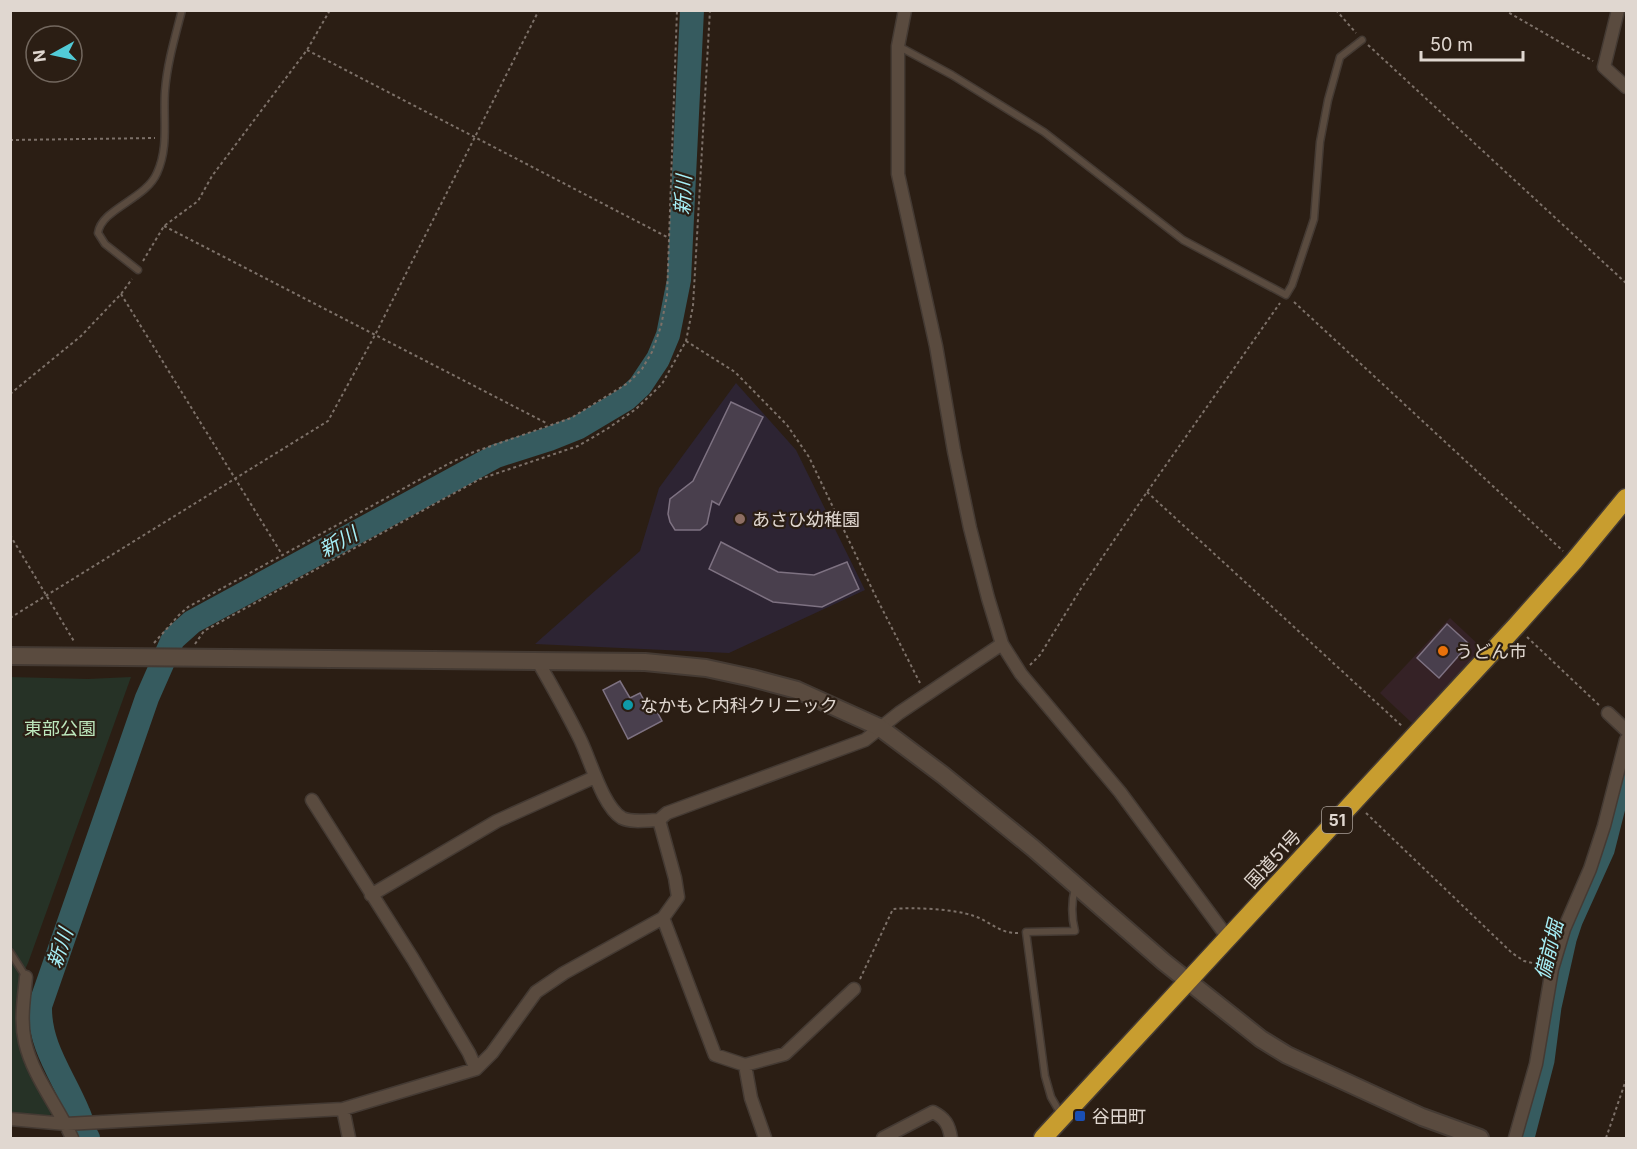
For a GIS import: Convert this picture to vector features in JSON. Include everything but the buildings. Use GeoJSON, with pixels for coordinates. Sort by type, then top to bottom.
{"type":"FeatureCollection","features":[{"type":"Feature","properties":{"kind":"highway","name":"国道51号"},"geometry":{"type":"LineString","coordinates":[[1043,1138],[1516,626],[1626,498]]}},
{"type":"Feature","properties":{"kind":"street"},"geometry":{"type":"LineString","coordinates":[[905,10],[898,46],[898,174],[936,346],[970,528],[1002,644],[1021,674],[1120,792],[1228,938]]}},
{"type":"Feature","properties":{"kind":"street"},"geometry":{"type":"LineString","coordinates":[[1618,10],[1604,67],[1626,87]]}},
{"type":"Feature","properties":{"kind":"street"},"geometry":{"type":"LineString","coordinates":[[537,660],[576,730],[595,777],[614,810],[623,819],[633,821],[659,820],[667,813],[865,740],[879,727],[1002,644]]}},
{"type":"Feature","properties":{"kind":"street"},"geometry":{"type":"LineString","coordinates":[[10,656],[645,662],[706,668],[797,690],[879,727],[943,775],[1189,981],[1261,1038],[1287,1055],[1422,1117],[1480,1138]]}},
{"type":"Feature","properties":{"kind":"street"},"geometry":{"type":"LineString","coordinates":[[1608,713],[1626,730]]}},
{"type":"Feature","properties":{"kind":"street"},"geometry":{"type":"LineString","coordinates":[[1515,1138],[1536,1064],[1552,969],[1564,929],[1590,868],[1604,826],[1626,740]]}},
{"type":"Feature","properties":{"kind":"street"},"geometry":{"type":"LineString","coordinates":[[371,895],[497,821],[595,777]]}},
{"type":"Feature","properties":{"kind":"street"},"geometry":{"type":"LineString","coordinates":[[312,800],[470,1053],[476,1069]]}},
{"type":"Feature","properties":{"kind":"street"},"geometry":{"type":"LineString","coordinates":[[10,1119],[76,1123],[343,1109],[476,1069],[492,1053],[536,992],[564,973],[663,918],[678,897],[659,820]]}},
{"type":"Feature","properties":{"kind":"street"},"geometry":{"type":"LineString","coordinates":[[663,918],[715,1055],[745,1065],[785,1054],[854,989]]}},
{"type":"Feature","properties":{"kind":"street"},"geometry":{"type":"LineString","coordinates":[[26,977],[22,1016],[25,1043],[39,1078],[76,1123]]}},
{"type":"Feature","properties":{"kind":"street"},"geometry":{"type":"LineString","coordinates":[[745,1065],[751,1098],[765,1138]]}},
{"type":"Feature","properties":{"kind":"street"},"geometry":{"type":"LineString","coordinates":[[343,1109],[349,1138]]}},
{"type":"Feature","properties":{"kind":"street"},"geometry":{"type":"LineString","coordinates":[[882,1138],[905,1129],[933,1112],[943,1118],[951,1138]]}},
{"type":"Feature","properties":{"kind":"street"},"geometry":{"type":"LineString","coordinates":[[72,1138],[76,1123]]}},
{"type":"Feature","properties":{"kind":"lane"},"geometry":{"type":"LineString","coordinates":[[138,270],[105,244],[98,233],[99,226],[104,219],[144,192],[153,182],[164,154],[165,91],[169,60],[182,10]]}},
{"type":"Feature","properties":{"kind":"lane"},"geometry":{"type":"LineString","coordinates":[[898,46],[952,75],[1044,132],[1183,240],[1286,295],[1293,285],[1314,219],[1320,142],[1328,100],[1340,57],[1362,40]]}},
{"type":"Feature","properties":{"kind":"lane"},"geometry":{"type":"LineString","coordinates":[[1063,1116],[1052,1097],[1045,1076],[1026,932],[1075,931],[1071,916],[1071,902],[1076,885]]}},
{"type":"Feature","properties":{"kind":"lane"},"geometry":{"type":"LineString","coordinates":[[10,952],[26,977]]}},
{"type":"Feature","properties":{"kind":"path"},"geometry":{"type":"LineString","coordinates":[[10,394],[81,336],[121,294],[164,226],[198,201],[212,176],[307,50],[330,10]]}},
{"type":"Feature","properties":{"kind":"path"},"geometry":{"type":"LineString","coordinates":[[10,618],[328,421],[375,335],[539,10]]}},
{"type":"Feature","properties":{"kind":"path"},"geometry":{"type":"LineString","coordinates":[[146,658],[167,629],[188,607],[448,464],[549,424],[571,418],[628,383],[642,369],[652,352],[661,326],[667,297],[677,10]]}},
{"type":"Feature","properties":{"kind":"path"},"geometry":{"type":"LineString","coordinates":[[186,658],[204,631],[371,541],[465,487],[490,475],[578,446],[607,429],[650,398],[662,384],[686,341],[693,306],[710,10]]}},
{"type":"Feature","properties":{"kind":"path"},"geometry":{"type":"LineString","coordinates":[[1336,10],[1362,40],[1626,283]]}},
{"type":"Feature","properties":{"kind":"path"},"geometry":{"type":"LineString","coordinates":[[1504,10],[1604,67]]}},
{"type":"Feature","properties":{"kind":"path"},"geometry":{"type":"LineString","coordinates":[[307,50],[669,237]]}},
{"type":"Feature","properties":{"kind":"path"},"geometry":{"type":"LineString","coordinates":[[10,140],[165,138]]}},
{"type":"Feature","properties":{"kind":"path"},"geometry":{"type":"LineString","coordinates":[[164,226],[549,424]]}},
{"type":"Feature","properties":{"kind":"path"},"geometry":{"type":"LineString","coordinates":[[121,294],[284,556]]}},
{"type":"Feature","properties":{"kind":"path"},"geometry":{"type":"LineString","coordinates":[[1021,674],[1040,655],[1080,590],[1286,295],[1574,561]]}},
{"type":"Feature","properties":{"kind":"path"},"geometry":{"type":"LineString","coordinates":[[686,341],[735,372],[787,424],[809,457],[926,695]]}},
{"type":"Feature","properties":{"kind":"path"},"geometry":{"type":"LineString","coordinates":[[1147,492],[1413,736]]}},
{"type":"Feature","properties":{"kind":"path"},"geometry":{"type":"LineString","coordinates":[[10,534],[75,642],[81,657]]}},
{"type":"Feature","properties":{"kind":"path"},"geometry":{"type":"LineString","coordinates":[[1516,626],[1608,713]]}},
{"type":"Feature","properties":{"kind":"path"},"geometry":{"type":"LineString","coordinates":[[1355,801],[1512,953],[1524,961],[1552,969]]}},
{"type":"Feature","properties":{"kind":"path"},"geometry":{"type":"LineString","coordinates":[[854,989],[893,909],[911,907],[974,915],[1007,933],[1026,932]]}},
{"type":"Feature","properties":{"kind":"path"},"geometry":{"type":"LineString","coordinates":[[1606,1138],[1626,1080]]}},
{"type":"Feature","properties":{"kind":"shaded area","name":"あさひ幼稚園"},"geometry":{"type":"Polygon","coordinates":[[[736,383],[796,450],[865,590],[729,653],[535,644],[640,551],[659,488],[736,383]]]}},
{"type":"Feature","properties":{"kind":"shaded area"},"geometry":{"type":"Polygon","coordinates":[[[1450,618],[1482,648],[1412,723],[1380,693],[1450,618]]]}},
{"type":"Feature","properties":{"kind":"green space","name":"東部公園"},"geometry":{"type":"Polygon","coordinates":[[[10,677],[88,679],[131,677],[18,989],[16,1017],[18,1028],[26,1053],[53,1112],[48,1117],[11,1115],[10,677]]]}},
{"type":"Feature","properties":{"kind":"waterway","name":"新川"},"geometry":{"type":"LineString","coordinates":[[88,1138],[48,1048],[43,1034],[40,1006],[147,698],[173,639],[192,622],[496,456],[579,427],[626,399],[640,386],[658,359],[668,335],[679,280],[692,10]]}},
{"type":"Feature","properties":{"kind":"waterway","name":"備前堀"},"geometry":{"type":"LineString","coordinates":[[1527,1138],[1547,1061],[1554,1007],[1569,940],[1607,851],[1626,776]]}},
{"type":"Feature","properties":{"kind":"place","name":"あさひ幼稚園"},"geometry":{"type":"Point","coordinates":[740,519]}},
{"type":"Feature","properties":{"kind":"place","name":"うどん市"},"geometry":{"type":"Point","coordinates":[1443,651]}},
{"type":"Feature","properties":{"kind":"place","name":"なかもと内科クリニック"},"geometry":{"type":"Point","coordinates":[628,705]}},
{"type":"Feature","properties":{"kind":"place","name":"谷田町"},"geometry":{"type":"Point","coordinates":[1080,1116]}}]}
